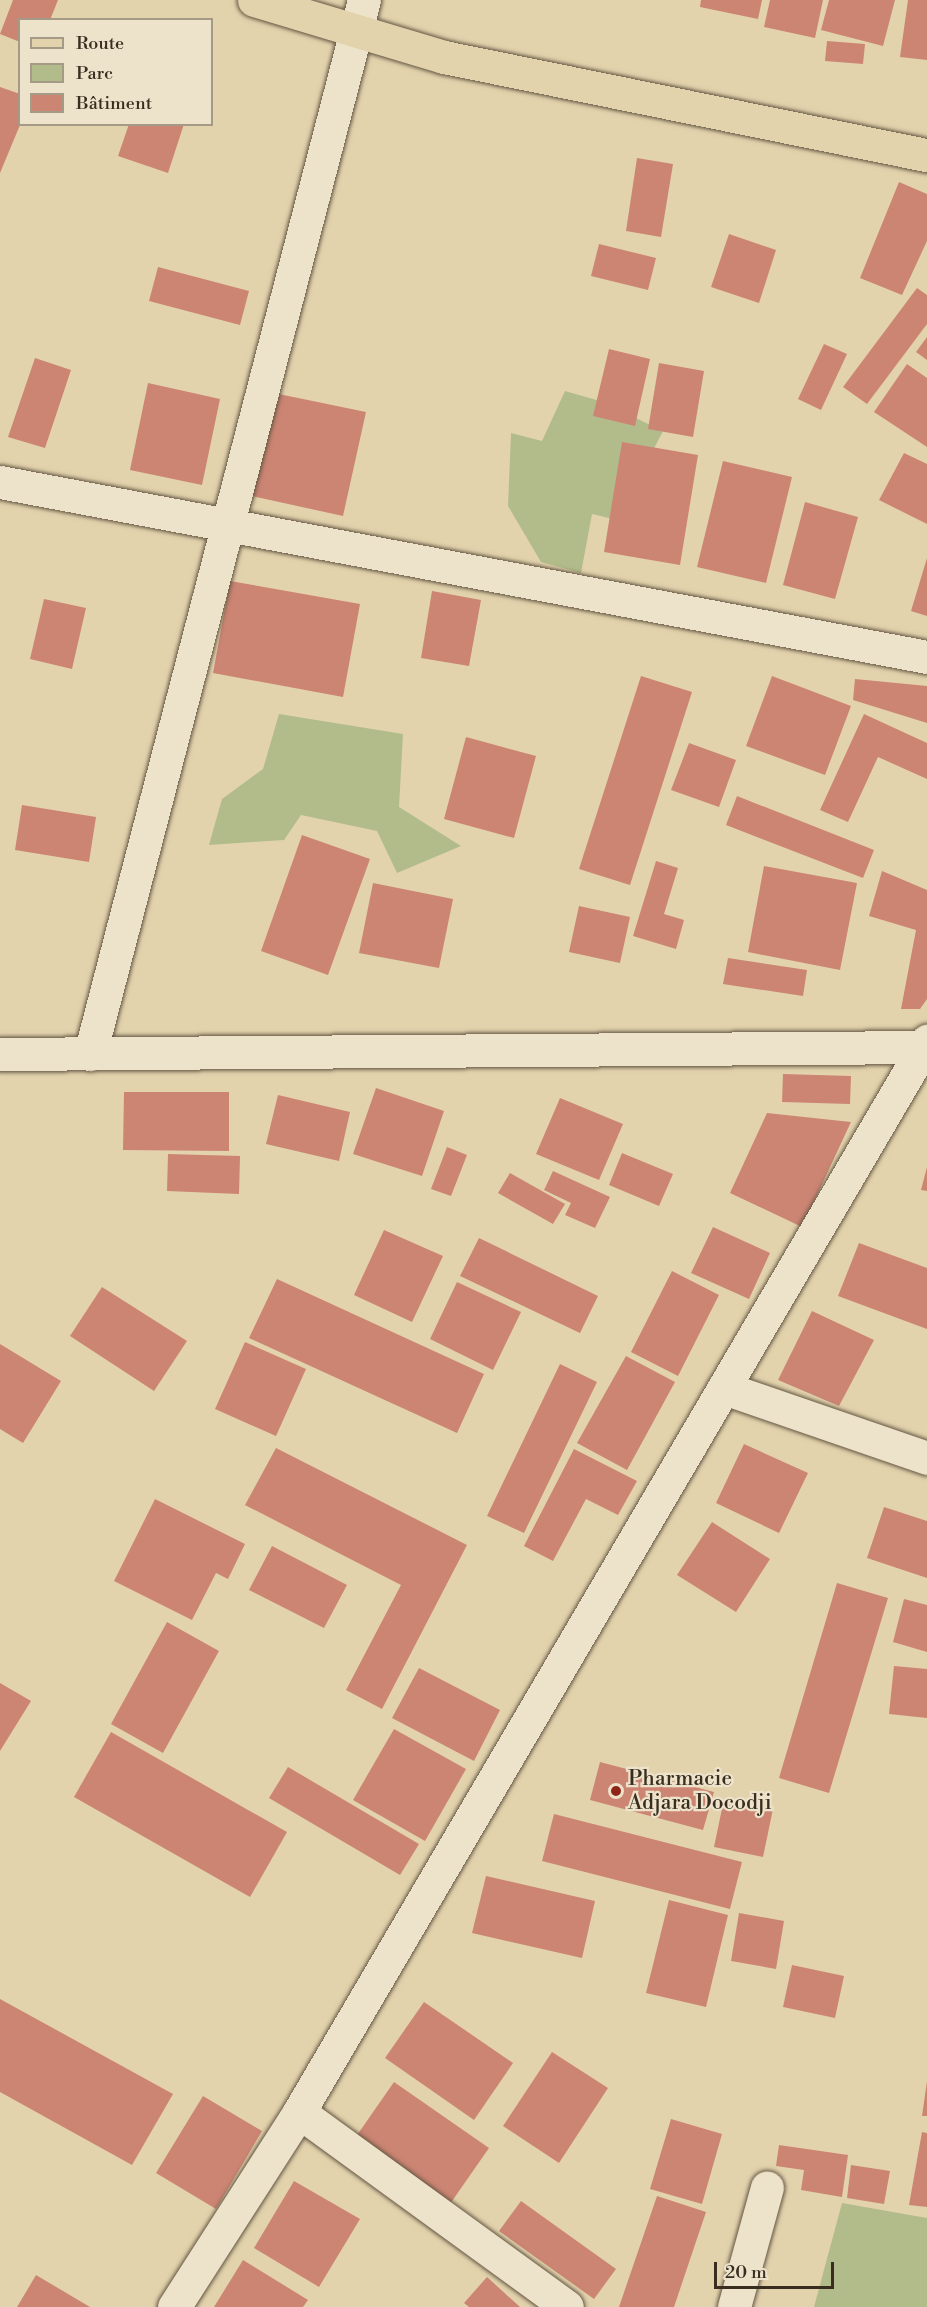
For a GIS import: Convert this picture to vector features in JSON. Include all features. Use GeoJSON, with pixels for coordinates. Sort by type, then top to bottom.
{"type":"FeatureCollection","features":[{"type":"Feature","properties":{"kind":"main road"},"geometry":{"type":"LineString","coordinates":[[254,0],[444,57],[927,155]]}},
{"type":"Feature","properties":{"kind":"street"},"geometry":{"type":"LineString","coordinates":[[90,1054],[364,0]]}},
{"type":"Feature","properties":{"kind":"street"},"geometry":{"type":"LineString","coordinates":[[0,482],[227,527],[927,657]]}},
{"type":"Feature","properties":{"kind":"street"},"geometry":{"type":"LineString","coordinates":[[0,1054],[926,1045]]}},
{"type":"Feature","properties":{"kind":"street"},"geometry":{"type":"LineString","coordinates":[[174,2307],[299,2112],[926,1045]]}},
{"type":"Feature","properties":{"kind":"street"},"geometry":{"type":"LineString","coordinates":[[724,1388],[927,1458]]}},
{"type":"Feature","properties":{"kind":"street"},"geometry":{"type":"LineString","coordinates":[[299,2112],[567,2307]]}},
{"type":"Feature","properties":{"kind":"street"},"geometry":{"type":"LineString","coordinates":[[734,2307],[767,2187]]}},
{"type":"Feature","properties":{"kind":"green space"},"geometry":{"type":"Polygon","coordinates":[[[565,391],[600,401],[663,431],[617,520],[592,514],[581,573],[541,562],[508,506],[511,433],[542,441],[565,391]]]}},
{"type":"Feature","properties":{"kind":"green space"},"geometry":{"type":"Polygon","coordinates":[[[279,714],[403,734],[399,807],[461,846],[397,873],[377,831],[301,815],[284,840],[209,845],[222,799],[263,769],[279,714]]]}},
{"type":"Feature","properties":{"kind":"green space"},"geometry":{"type":"Polygon","coordinates":[[[842,2203],[927,2218],[927,2307],[814,2307],[842,2203]]]}},
{"type":"Feature","properties":{"kind":"building"},"geometry":{"type":"Polygon","coordinates":[[[13,0],[58,0],[51,18],[18,18],[18,41],[0,34],[13,0]]]}},
{"type":"Feature","properties":{"kind":"building"},"geometry":{"type":"Polygon","coordinates":[[[701,0],[762,0],[758,19],[700,7],[701,0]]]}},
{"type":"Feature","properties":{"kind":"building"},"geometry":{"type":"Polygon","coordinates":[[[770,0],[823,0],[815,38],[764,27],[770,0]]]}},
{"type":"Feature","properties":{"kind":"building"},"geometry":{"type":"Polygon","coordinates":[[[829,0],[895,0],[883,46],[821,30],[829,0]]]}},
{"type":"Feature","properties":{"kind":"building"},"geometry":{"type":"Polygon","coordinates":[[[908,0],[927,0],[927,60],[900,57],[908,0]]]}},
{"type":"Feature","properties":{"kind":"building"},"geometry":{"type":"Polygon","coordinates":[[[827,41],[865,44],[863,64],[825,61],[827,41]]]}},
{"type":"Feature","properties":{"kind":"building"},"geometry":{"type":"Polygon","coordinates":[[[0,87],[18,93],[20,126],[0,173],[0,87]]]}},
{"type":"Feature","properties":{"kind":"building"},"geometry":{"type":"Polygon","coordinates":[[[128,126],[183,126],[168,173],[118,156],[128,126]]]}},
{"type":"Feature","properties":{"kind":"building"},"geometry":{"type":"Polygon","coordinates":[[[637,158],[673,164],[661,237],[626,231],[637,158]]]}},
{"type":"Feature","properties":{"kind":"building"},"geometry":{"type":"Polygon","coordinates":[[[899,182],[927,194],[927,241],[902,295],[860,278],[899,182]]]}},
{"type":"Feature","properties":{"kind":"building"},"geometry":{"type":"Polygon","coordinates":[[[729,234],[776,250],[759,303],[711,287],[729,234]]]}},
{"type":"Feature","properties":{"kind":"building"},"geometry":{"type":"Polygon","coordinates":[[[599,244],[656,258],[648,290],[591,276],[599,244]]]}},
{"type":"Feature","properties":{"kind":"building"},"geometry":{"type":"Polygon","coordinates":[[[158,267],[249,291],[240,325],[149,301],[158,267]]]}},
{"type":"Feature","properties":{"kind":"building"},"geometry":{"type":"Polygon","coordinates":[[[917,288],[927,295],[927,324],[867,404],[843,387],[917,288]]]}},
{"type":"Feature","properties":{"kind":"building"},"geometry":{"type":"Polygon","coordinates":[[[927,337],[927,360],[916,352],[927,337]]]}},
{"type":"Feature","properties":{"kind":"building"},"geometry":{"type":"Polygon","coordinates":[[[824,344],[847,354],[821,410],[798,399],[824,344]]]}},
{"type":"Feature","properties":{"kind":"building"},"geometry":{"type":"Polygon","coordinates":[[[609,349],[650,359],[635,426],[593,416],[609,349]]]}},
{"type":"Feature","properties":{"kind":"building"},"geometry":{"type":"Polygon","coordinates":[[[35,358],[71,370],[45,448],[8,437],[35,358]]]}},
{"type":"Feature","properties":{"kind":"building"},"geometry":{"type":"Polygon","coordinates":[[[659,363],[704,371],[693,437],[648,429],[659,363]]]}},
{"type":"Feature","properties":{"kind":"building"},"geometry":{"type":"Polygon","coordinates":[[[907,364],[927,378],[927,447],[874,412],[907,364]]]}},
{"type":"Feature","properties":{"kind":"building"},"geometry":{"type":"Polygon","coordinates":[[[148,383],[220,399],[202,485],[130,470],[148,383]]]}},
{"type":"Feature","properties":{"kind":"building"},"geometry":{"type":"Polygon","coordinates":[[[269,392],[366,412],[343,516],[247,495],[269,392]]]}},
{"type":"Feature","properties":{"kind":"building"},"geometry":{"type":"Polygon","coordinates":[[[622,442],[698,455],[680,565],[604,552],[622,442]]]}},
{"type":"Feature","properties":{"kind":"building"},"geometry":{"type":"Polygon","coordinates":[[[904,453],[927,464],[927,524],[879,500],[904,453]]]}},
{"type":"Feature","properties":{"kind":"building"},"geometry":{"type":"Polygon","coordinates":[[[723,461],[792,477],[766,583],[697,567],[723,461]]]}},
{"type":"Feature","properties":{"kind":"building"},"geometry":{"type":"Polygon","coordinates":[[[805,502],[858,517],[835,599],[783,585],[805,502]]]}},
{"type":"Feature","properties":{"kind":"building"},"geometry":{"type":"Polygon","coordinates":[[[927,558],[927,616],[911,611],[927,558]]]}},
{"type":"Feature","properties":{"kind":"building"},"geometry":{"type":"Polygon","coordinates":[[[230,581],[360,604],[343,697],[213,673],[230,581]]]}},
{"type":"Feature","properties":{"kind":"building"},"geometry":{"type":"Polygon","coordinates":[[[432,591],[481,600],[469,666],[421,658],[432,591]]]}},
{"type":"Feature","properties":{"kind":"building"},"geometry":{"type":"Polygon","coordinates":[[[44,599],[86,608],[72,669],[30,659],[44,599]]]}},
{"type":"Feature","properties":{"kind":"building"},"geometry":{"type":"Polygon","coordinates":[[[641,676],[692,692],[630,885],[579,869],[641,676]]]}},
{"type":"Feature","properties":{"kind":"building"},"geometry":{"type":"Polygon","coordinates":[[[772,676],[851,706],[825,775],[746,746],[772,676]]]}},
{"type":"Feature","properties":{"kind":"building"},"geometry":{"type":"Polygon","coordinates":[[[855,679],[927,686],[927,723],[853,700],[855,679]]]}},
{"type":"Feature","properties":{"kind":"building"},"geometry":{"type":"Polygon","coordinates":[[[864,714],[927,743],[927,779],[878,757],[848,822],[820,810],[864,714]]]}},
{"type":"Feature","properties":{"kind":"building"},"geometry":{"type":"Polygon","coordinates":[[[466,737],[536,756],[514,838],[444,819],[466,737]]]}},
{"type":"Feature","properties":{"kind":"building"},"geometry":{"type":"Polygon","coordinates":[[[689,743],[736,760],[719,807],[671,790],[689,743]]]}},
{"type":"Feature","properties":{"kind":"building"},"geometry":{"type":"Polygon","coordinates":[[[737,796],[874,850],[863,878],[726,825],[737,796]]]}},
{"type":"Feature","properties":{"kind":"building"},"geometry":{"type":"Polygon","coordinates":[[[22,805],[96,817],[89,862],[15,850],[22,805]]]}},
{"type":"Feature","properties":{"kind":"building"},"geometry":{"type":"Polygon","coordinates":[[[302,835],[370,859],[328,975],[261,951],[302,835]]]}},
{"type":"Feature","properties":{"kind":"building"},"geometry":{"type":"Polygon","coordinates":[[[656,861],[678,868],[664,914],[684,920],[676,949],[633,936],[656,861]]]}},
{"type":"Feature","properties":{"kind":"building"},"geometry":{"type":"Polygon","coordinates":[[[764,866],[857,883],[840,970],[748,952],[764,866]]]}},
{"type":"Feature","properties":{"kind":"building"},"geometry":{"type":"Polygon","coordinates":[[[882,871],[927,890],[927,999],[920,1009],[901,1009],[916,930],[869,916],[882,871]]]}},
{"type":"Feature","properties":{"kind":"building"},"geometry":{"type":"Polygon","coordinates":[[[373,883],[453,899],[439,968],[359,953],[373,883]]]}},
{"type":"Feature","properties":{"kind":"building"},"geometry":{"type":"Polygon","coordinates":[[[579,906],[630,917],[620,963],[569,952],[579,906]]]}},
{"type":"Feature","properties":{"kind":"building"},"geometry":{"type":"Polygon","coordinates":[[[728,958],[807,970],[803,996],[723,984],[728,958]]]}},
{"type":"Feature","properties":{"kind":"building"},"geometry":{"type":"Polygon","coordinates":[[[783,1074],[851,1076],[850,1104],[782,1102],[783,1074]]]}},
{"type":"Feature","properties":{"kind":"building"},"geometry":{"type":"Polygon","coordinates":[[[376,1088],[444,1111],[422,1176],[353,1154],[376,1088]]]}},
{"type":"Feature","properties":{"kind":"building"},"geometry":{"type":"Polygon","coordinates":[[[124,1092],[229,1092],[229,1151],[123,1150],[124,1092]]]}},
{"type":"Feature","properties":{"kind":"building"},"geometry":{"type":"Polygon","coordinates":[[[278,1095],[350,1112],[339,1161],[266,1144],[278,1095]]]}},
{"type":"Feature","properties":{"kind":"building"},"geometry":{"type":"Polygon","coordinates":[[[560,1098],[623,1124],[599,1180],[536,1154],[560,1098]]]}},
{"type":"Feature","properties":{"kind":"building"},"geometry":{"type":"Polygon","coordinates":[[[767,1113],[851,1122],[802,1227],[730,1193],[767,1113]]]}},
{"type":"Feature","properties":{"kind":"building"},"geometry":{"type":"Polygon","coordinates":[[[447,1147],[467,1155],[451,1196],[431,1189],[447,1147]]]}},
{"type":"Feature","properties":{"kind":"building"},"geometry":{"type":"Polygon","coordinates":[[[622,1153],[673,1174],[659,1206],[609,1185],[622,1153]]]}},
{"type":"Feature","properties":{"kind":"building"},"geometry":{"type":"Polygon","coordinates":[[[168,1154],[240,1156],[239,1194],[167,1191],[168,1154]]]}},
{"type":"Feature","properties":{"kind":"building"},"geometry":{"type":"Polygon","coordinates":[[[927,1167],[927,1191],[921,1190],[927,1167]]]}},
{"type":"Feature","properties":{"kind":"building"},"geometry":{"type":"Polygon","coordinates":[[[553,1171],[610,1197],[595,1228],[565,1215],[571,1203],[544,1190],[553,1171]]]}},
{"type":"Feature","properties":{"kind":"building"},"geometry":{"type":"Polygon","coordinates":[[[510,1173],[565,1204],[553,1224],[498,1193],[510,1173]]]}},
{"type":"Feature","properties":{"kind":"building"},"geometry":{"type":"Polygon","coordinates":[[[713,1227],[770,1253],[749,1299],[691,1273],[713,1227]]]}},
{"type":"Feature","properties":{"kind":"building"},"geometry":{"type":"Polygon","coordinates":[[[384,1230],[443,1256],[412,1322],[354,1295],[384,1230]]]}},
{"type":"Feature","properties":{"kind":"building"},"geometry":{"type":"Polygon","coordinates":[[[479,1238],[598,1296],[580,1333],[460,1276],[479,1238]]]}},
{"type":"Feature","properties":{"kind":"building"},"geometry":{"type":"Polygon","coordinates":[[[859,1243],[927,1268],[927,1329],[838,1296],[859,1243]]]}},
{"type":"Feature","properties":{"kind":"building"},"geometry":{"type":"Polygon","coordinates":[[[672,1271],[719,1295],[678,1376],[631,1352],[672,1271]]]}},
{"type":"Feature","properties":{"kind":"building"},"geometry":{"type":"Polygon","coordinates":[[[277,1279],[484,1374],[457,1433],[249,1338],[277,1279]]]}},
{"type":"Feature","properties":{"kind":"building"},"geometry":{"type":"Polygon","coordinates":[[[457,1282],[521,1312],[493,1370],[430,1339],[457,1282]]]}},
{"type":"Feature","properties":{"kind":"building"},"geometry":{"type":"Polygon","coordinates":[[[102,1287],[187,1341],[154,1391],[70,1336],[102,1287]]]}},
{"type":"Feature","properties":{"kind":"building"},"geometry":{"type":"Polygon","coordinates":[[[812,1311],[874,1340],[839,1406],[778,1380],[812,1311]]]}},
{"type":"Feature","properties":{"kind":"building"},"geometry":{"type":"Polygon","coordinates":[[[245,1342],[306,1369],[276,1436],[215,1409],[245,1342]]]}},
{"type":"Feature","properties":{"kind":"building"},"geometry":{"type":"Polygon","coordinates":[[[0,1344],[61,1381],[23,1443],[0,1429],[0,1344]]]}},
{"type":"Feature","properties":{"kind":"building"},"geometry":{"type":"Polygon","coordinates":[[[626,1356],[675,1382],[627,1470],[577,1443],[626,1356]]]}},
{"type":"Feature","properties":{"kind":"building"},"geometry":{"type":"Polygon","coordinates":[[[560,1364],[597,1382],[524,1533],[487,1516],[560,1364]]]}},
{"type":"Feature","properties":{"kind":"building"},"geometry":{"type":"Polygon","coordinates":[[[744,1444],[808,1473],[779,1533],[716,1503],[744,1444]]]}},
{"type":"Feature","properties":{"kind":"building"},"geometry":{"type":"Polygon","coordinates":[[[276,1448],[467,1545],[382,1709],[346,1690],[401,1585],[245,1505],[276,1448]]]}},
{"type":"Feature","properties":{"kind":"building"},"geometry":{"type":"Polygon","coordinates":[[[574,1449],[637,1481],[618,1515],[586,1499],[553,1561],[524,1546],[574,1449]]]}},
{"type":"Feature","properties":{"kind":"building"},"geometry":{"type":"Polygon","coordinates":[[[155,1499],[245,1544],[228,1579],[216,1573],[192,1620],[114,1581],[155,1499]]]}},
{"type":"Feature","properties":{"kind":"building"},"geometry":{"type":"Polygon","coordinates":[[[884,1507],[927,1521],[927,1578],[867,1558],[884,1507]]]}},
{"type":"Feature","properties":{"kind":"building"},"geometry":{"type":"Polygon","coordinates":[[[712,1522],[770,1559],[736,1612],[677,1575],[712,1522]]]}},
{"type":"Feature","properties":{"kind":"building"},"geometry":{"type":"Polygon","coordinates":[[[272,1546],[347,1585],[324,1628],[249,1590],[272,1546]]]}},
{"type":"Feature","properties":{"kind":"building"},"geometry":{"type":"Polygon","coordinates":[[[837,1583],[888,1598],[829,1793],[779,1778],[837,1583]]]}},
{"type":"Feature","properties":{"kind":"building"},"geometry":{"type":"Polygon","coordinates":[[[904,1599],[927,1605],[927,1652],[893,1642],[904,1599]]]}},
{"type":"Feature","properties":{"kind":"building"},"geometry":{"type":"Polygon","coordinates":[[[167,1622],[219,1651],[163,1753],[111,1724],[167,1622]]]}},
{"type":"Feature","properties":{"kind":"building"},"geometry":{"type":"Polygon","coordinates":[[[894,1666],[927,1669],[927,1718],[889,1714],[894,1666]]]}},
{"type":"Feature","properties":{"kind":"building"},"geometry":{"type":"Polygon","coordinates":[[[419,1668],[500,1710],[474,1761],[392,1718],[419,1668]]]}},
{"type":"Feature","properties":{"kind":"building"},"geometry":{"type":"Polygon","coordinates":[[[0,1683],[31,1701],[0,1751],[0,1683]]]}},
{"type":"Feature","properties":{"kind":"building"},"geometry":{"type":"Polygon","coordinates":[[[394,1729],[466,1769],[425,1841],[353,1800],[394,1729]]]}},
{"type":"Feature","properties":{"kind":"building"},"geometry":{"type":"Polygon","coordinates":[[[111,1732],[287,1832],[250,1897],[74,1797],[111,1732]]]}},
{"type":"Feature","properties":{"kind":"building"},"geometry":{"type":"Polygon","coordinates":[[[600,1762],[714,1792],[703,1830],[590,1800],[600,1762]]]}},
{"type":"Feature","properties":{"kind":"building"},"geometry":{"type":"Polygon","coordinates":[[[288,1767],[419,1844],[400,1875],[269,1798],[288,1767]]]}},
{"type":"Feature","properties":{"kind":"building"},"geometry":{"type":"Polygon","coordinates":[[[724,1799],[773,1809],[763,1857],[714,1847],[724,1799]]]}},
{"type":"Feature","properties":{"kind":"building"},"geometry":{"type":"Polygon","coordinates":[[[554,1814],[742,1862],[730,1909],[542,1861],[554,1814]]]}},
{"type":"Feature","properties":{"kind":"building"},"geometry":{"type":"Polygon","coordinates":[[[486,1876],[595,1901],[582,1958],[472,1933],[486,1876]]]}},
{"type":"Feature","properties":{"kind":"building"},"geometry":{"type":"Polygon","coordinates":[[[669,1900],[728,1915],[706,2007],[646,1993],[669,1900]]]}},
{"type":"Feature","properties":{"kind":"building"},"geometry":{"type":"Polygon","coordinates":[[[739,1913],[784,1921],[776,1969],[731,1961],[739,1913]]]}},
{"type":"Feature","properties":{"kind":"building"},"geometry":{"type":"Polygon","coordinates":[[[792,1965],[844,1976],[835,2018],[783,2007],[792,1965]]]}},
{"type":"Feature","properties":{"kind":"building"},"geometry":{"type":"Polygon","coordinates":[[[0,1999],[173,2094],[132,2165],[0,2092],[0,1999]]]}},
{"type":"Feature","properties":{"kind":"building"},"geometry":{"type":"Polygon","coordinates":[[[424,2002],[513,2063],[474,2120],[385,2058],[424,2002]]]}},
{"type":"Feature","properties":{"kind":"building"},"geometry":{"type":"Polygon","coordinates":[[[552,2052],[608,2088],[559,2163],[503,2126],[552,2052]]]}},
{"type":"Feature","properties":{"kind":"building"},"geometry":{"type":"Polygon","coordinates":[[[927,2081],[927,2116],[922,2116],[927,2081]]]}},
{"type":"Feature","properties":{"kind":"building"},"geometry":{"type":"Polygon","coordinates":[[[394,2082],[489,2148],[450,2204],[355,2138],[394,2082]]]}},
{"type":"Feature","properties":{"kind":"building"},"geometry":{"type":"Polygon","coordinates":[[[203,2096],[262,2131],[216,2209],[156,2173],[203,2096]]]}},
{"type":"Feature","properties":{"kind":"building"},"geometry":{"type":"Polygon","coordinates":[[[671,2119],[722,2134],[702,2204],[650,2189],[671,2119]]]}},
{"type":"Feature","properties":{"kind":"building"},"geometry":{"type":"Polygon","coordinates":[[[922,2132],[927,2133],[927,2207],[909,2205],[922,2132]]]}},
{"type":"Feature","properties":{"kind":"building"},"geometry":{"type":"Polygon","coordinates":[[[779,2145],[848,2155],[842,2197],[801,2190],[804,2170],[776,2166],[779,2145]]]}},
{"type":"Feature","properties":{"kind":"building"},"geometry":{"type":"Polygon","coordinates":[[[851,2165],[890,2171],[884,2204],[847,2198],[851,2165]]]}},
{"type":"Feature","properties":{"kind":"building"},"geometry":{"type":"Polygon","coordinates":[[[294,2181],[360,2219],[319,2287],[254,2248],[294,2181]]]}},
{"type":"Feature","properties":{"kind":"building"},"geometry":{"type":"Polygon","coordinates":[[[657,2196],[706,2212],[674,2307],[619,2307],[657,2196]]]}},
{"type":"Feature","properties":{"kind":"building"},"geometry":{"type":"Polygon","coordinates":[[[521,2201],[616,2269],[594,2299],[499,2231],[521,2201]]]}},
{"type":"Feature","properties":{"kind":"building"},"geometry":{"type":"Polygon","coordinates":[[[243,2260],[308,2300],[303,2307],[214,2307],[243,2260]]]}},
{"type":"Feature","properties":{"kind":"building"},"geometry":{"type":"Polygon","coordinates":[[[36,2275],[90,2307],[17,2307],[36,2275]]]}},
{"type":"Feature","properties":{"kind":"building"},"geometry":{"type":"Polygon","coordinates":[[[487,2277],[520,2307],[469,2307],[464,2303],[487,2277]]]}},
{"type":"Feature","properties":{"kind":"place","name":"Pharmacie Adjara Docodji"},"geometry":{"type":"Point","coordinates":[616,1791]}}]}
